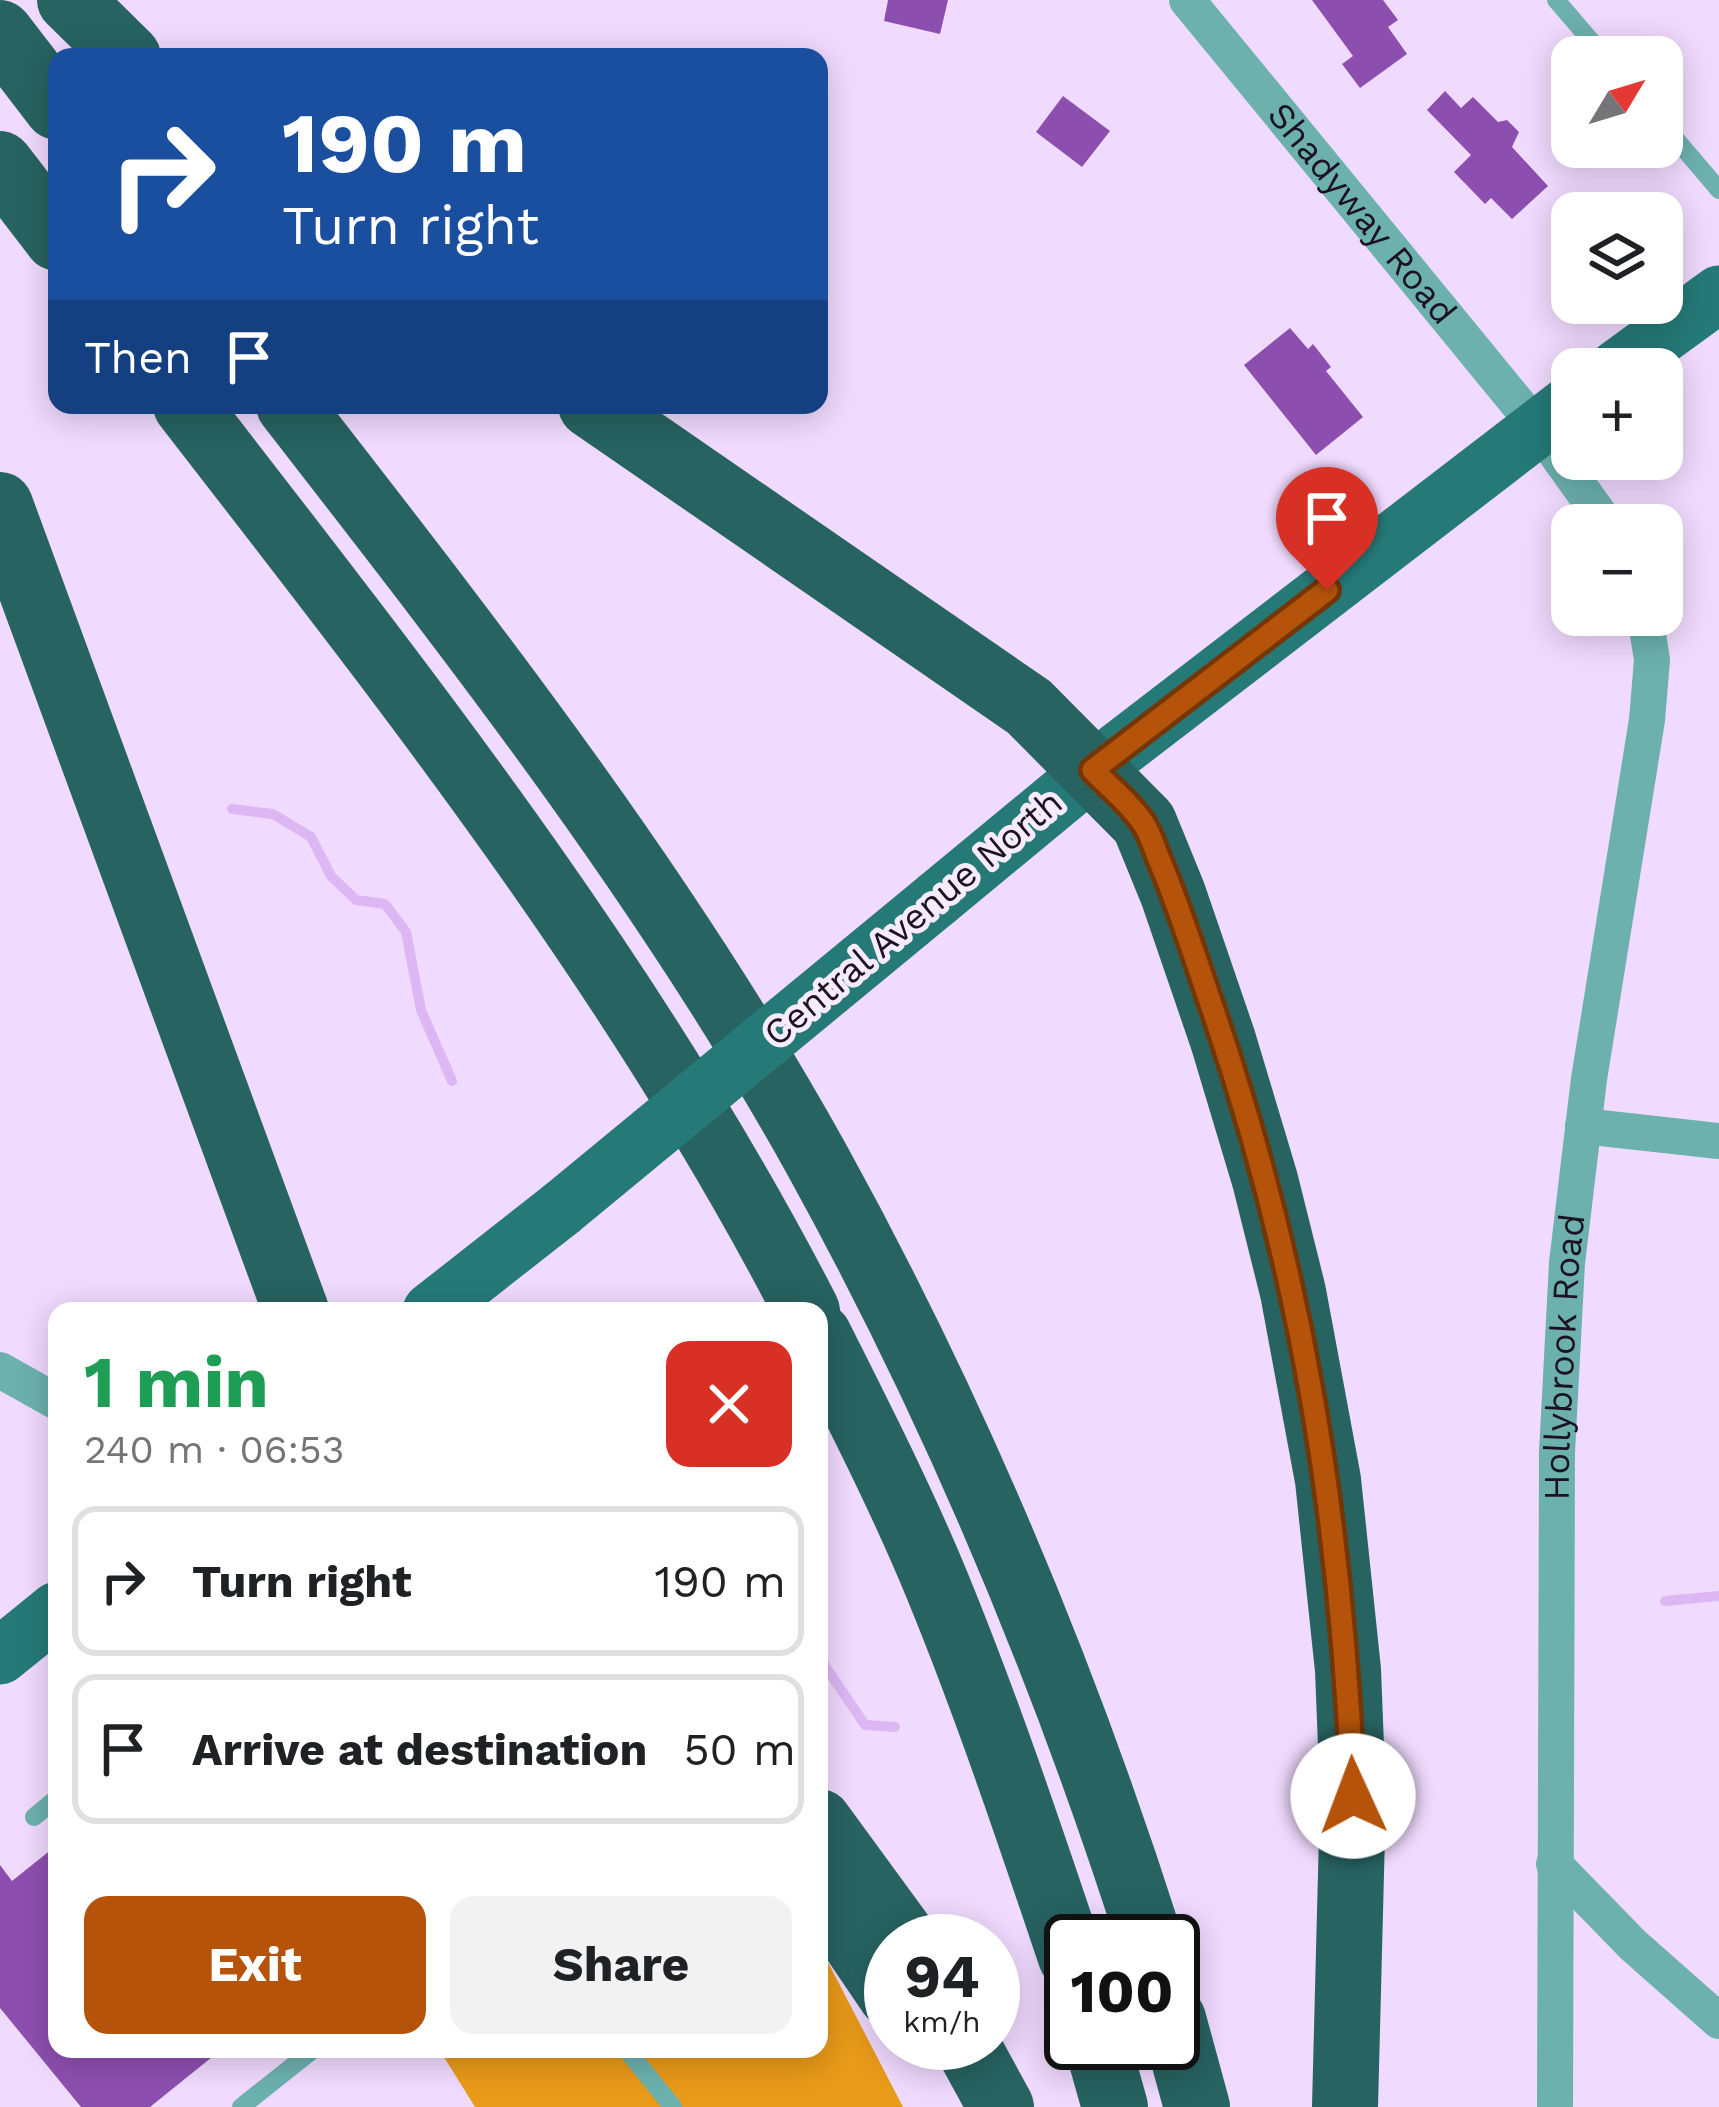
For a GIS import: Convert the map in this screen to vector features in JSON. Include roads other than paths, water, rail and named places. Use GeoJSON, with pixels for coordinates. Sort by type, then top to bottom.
{"type":"FeatureCollection","features":[{"type":"Feature","properties":{"kind":"highway"},"geometry":{"type":"LineString","coordinates":[[70,0],[119,48]]}},
{"type":"Feature","properties":{"kind":"highway"},"geometry":{"type":"LineString","coordinates":[[0,33],[48,95]]}},
{"type":"Feature","properties":{"kind":"highway"},"geometry":{"type":"LineString","coordinates":[[0,164],[48,226]]}},
{"type":"Feature","properties":{"kind":"highway"},"geometry":{"type":"LineString","coordinates":[[193,414],[466,768],[546,880],[682,1087],[801,1302]]}},
{"type":"Feature","properties":{"kind":"highway"},"geometry":{"type":"LineString","coordinates":[[296,414],[597,815],[687,946],[815,1156],[890,1298],[993,1520],[1070,1709],[1141,1914]]}},
{"type":"Feature","properties":{"kind":"highway"},"geometry":{"type":"LineString","coordinates":[[603,414],[1029,707],[1144,824],[1173,894],[1265,1180],[1312,1385],[1328,1480],[1348,1670],[1353,1841],[1345,2107]]}},
{"type":"Feature","properties":{"kind":"highway"},"geometry":{"type":"LineString","coordinates":[[0,505],[293,1302]]}},
{"type":"Feature","properties":{"kind":"highway"},"geometry":{"type":"LineString","coordinates":[[828,1355],[937,1585],[1010,1773],[1057,1914]]}},
{"type":"Feature","properties":{"kind":"highway"},"geometry":{"type":"LineString","coordinates":[[828,1834],[887,1914]]}},
{"type":"Feature","properties":{"kind":"highway"},"geometry":{"type":"LineString","coordinates":[[828,1904],[864,1956]]}},
{"type":"Feature","properties":{"kind":"highway"},"geometry":{"type":"LineString","coordinates":[[934,2070],[953,2107]]}},
{"type":"Feature","properties":{"kind":"highway"},"geometry":{"type":"LineString","coordinates":[[981,2070],[1001,2107]]}},
{"type":"Feature","properties":{"kind":"highway"},"geometry":{"type":"LineString","coordinates":[[1105,2070],[1115,2107]]}},
{"type":"Feature","properties":{"kind":"highway"},"geometry":{"type":"LineString","coordinates":[[1187,2070],[1197,2107]]}},
{"type":"Feature","properties":{"kind":"main road"},"geometry":{"type":"LineString","coordinates":[[1645,348],[1719,294]]}},
{"type":"Feature","properties":{"kind":"main road","name":"Central Avenue North"},"geometry":{"type":"LineString","coordinates":[[442,1302],[1093,770],[1551,416]]}},
{"type":"Feature","properties":{"kind":"main road"},"geometry":{"type":"LineString","coordinates":[[0,1656],[48,1617]]}},
{"type":"Feature","properties":{"kind":"street","name":"Shadyway Road"},"geometry":{"type":"LineString","coordinates":[[1187,0],[1551,411]]}},
{"type":"Feature","properties":{"kind":"street","name":"Hollybrook Road"},"geometry":{"type":"LineString","coordinates":[[1555,2107],[1557,1452],[1567,1263],[1583,1126],[1647,720],[1652,660],[1648,636]]}},
{"type":"Feature","properties":{"kind":"street"},"geometry":{"type":"LineString","coordinates":[[1583,1126],[1719,1142]]}},
{"type":"Feature","properties":{"kind":"street"},"geometry":{"type":"LineString","coordinates":[[0,1370],[48,1397]]}},
{"type":"Feature","properties":{"kind":"street"},"geometry":{"type":"LineString","coordinates":[[1554,1864],[1633,1945],[1719,2021]]}},
{"type":"Feature","properties":{"kind":"lane"},"geometry":{"type":"LineString","coordinates":[[1556,0],[1587,36]]}},
{"type":"Feature","properties":{"kind":"lane"},"geometry":{"type":"LineString","coordinates":[[1683,148],[1719,190]]}},
{"type":"Feature","properties":{"kind":"lane"},"geometry":{"type":"LineString","coordinates":[[34,1817],[48,1805]]}},
{"type":"Feature","properties":{"kind":"lane"},"geometry":{"type":"LineString","coordinates":[[241,2107],[303,2058]]}},
{"type":"Feature","properties":{"kind":"lane"},"geometry":{"type":"LineString","coordinates":[[633,2058],[674,2107]]}},
{"type":"Feature","properties":{"kind":"waterway"},"geometry":{"type":"LineString","coordinates":[[232,809],[273,814],[311,837],[331,876],[356,900],[385,904],[406,932],[421,1010],[452,1081]]}},
{"type":"Feature","properties":{"kind":"waterway"},"geometry":{"type":"LineString","coordinates":[[1665,1601],[1719,1596]]}},
{"type":"Feature","properties":{"kind":"waterway"},"geometry":{"type":"LineString","coordinates":[[828,1670],[865,1725],[895,1727]]}}]}
